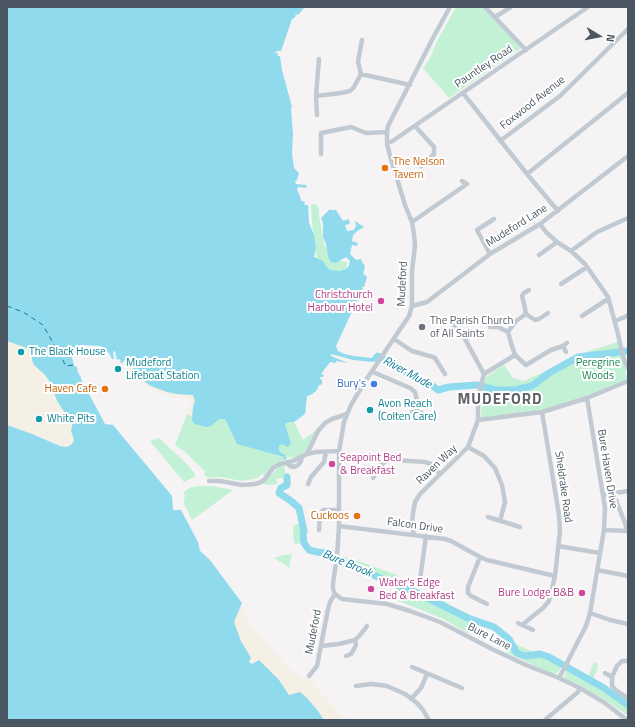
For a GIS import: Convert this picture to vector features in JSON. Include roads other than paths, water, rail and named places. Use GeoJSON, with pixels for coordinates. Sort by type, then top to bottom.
{"type":"FeatureCollection","features":[{"type":"Feature","properties":{"kind":"street","name":"Mudeford"},"geometry":{"type":"LineString","coordinates":[[309,676],[317,666],[328,609],[335,594],[333,583],[337,558],[339,526],[339,451],[344,422],[351,405],[409,316],[412,306],[412,271],[415,246],[414,234],[412,222],[403,198],[387,144],[388,126],[450,7]]}},
{"type":"Feature","properties":{"kind":"street"},"geometry":{"type":"LineString","coordinates":[[485,7],[526,50]]}},
{"type":"Feature","properties":{"kind":"street"},"geometry":{"type":"LineString","coordinates":[[495,18],[511,7]]}},
{"type":"Feature","properties":{"kind":"street","name":"Pauntley Road"},"geometry":{"type":"LineString","coordinates":[[391,142],[588,7]]}},
{"type":"Feature","properties":{"kind":"street","name":"Foxwood Avenue"},"geometry":{"type":"LineString","coordinates":[[500,141],[560,96],[628,29]]}},
{"type":"Feature","properties":{"kind":"street"},"geometry":{"type":"LineString","coordinates":[[316,96],[350,91],[354,87],[361,74],[358,62],[362,40]]}},
{"type":"Feature","properties":{"kind":"street"},"geometry":{"type":"LineString","coordinates":[[318,115],[316,96],[319,59]]}},
{"type":"Feature","properties":{"kind":"street"},"geometry":{"type":"LineString","coordinates":[[361,74],[410,85]]}},
{"type":"Feature","properties":{"kind":"street"},"geometry":{"type":"LineString","coordinates":[[463,93],[500,141],[558,211]]}},
{"type":"Feature","properties":{"kind":"street"},"geometry":{"type":"LineString","coordinates":[[527,174],[628,93]]}},
{"type":"Feature","properties":{"kind":"street"},"geometry":{"type":"LineString","coordinates":[[415,126],[434,147],[434,154],[420,164]]}},
{"type":"Feature","properties":{"kind":"street"},"geometry":{"type":"LineString","coordinates":[[321,154],[321,133],[351,127],[366,133],[387,132]]}},
{"type":"Feature","properties":{"kind":"street","name":"Mudeford Lane"},"geometry":{"type":"LineString","coordinates":[[412,306],[423,304],[433,298],[490,254],[540,224],[628,156]]}},
{"type":"Feature","properties":{"kind":"street"},"geometry":{"type":"LineString","coordinates":[[412,222],[467,184],[462,181]]}},
{"type":"Feature","properties":{"kind":"street"},"geometry":{"type":"LineString","coordinates":[[571,251],[597,232],[628,218]]}},
{"type":"Feature","properties":{"kind":"street"},"geometry":{"type":"LineString","coordinates":[[490,254],[477,230],[494,219]]}},
{"type":"Feature","properties":{"kind":"street"},"geometry":{"type":"LineString","coordinates":[[540,224],[557,242],[571,251],[585,264],[608,299],[615,321],[623,357],[628,368]]}},
{"type":"Feature","properties":{"kind":"street"},"geometry":{"type":"LineString","coordinates":[[539,255],[557,242]]}},
{"type":"Feature","properties":{"kind":"street"},"geometry":{"type":"LineString","coordinates":[[561,284],[587,267]]}},
{"type":"Feature","properties":{"kind":"street"},"geometry":{"type":"LineString","coordinates":[[529,290],[524,292],[522,296],[526,314],[534,320],[539,319],[548,313]]}},
{"type":"Feature","properties":{"kind":"street"},"geometry":{"type":"LineString","coordinates":[[582,316],[608,299]]}},
{"type":"Feature","properties":{"kind":"street"},"geometry":{"type":"LineString","coordinates":[[508,332],[516,321],[526,314]]}},
{"type":"Feature","properties":{"kind":"street"},"geometry":{"type":"LineString","coordinates":[[615,321],[625,317],[628,314]]}},
{"type":"Feature","properties":{"kind":"street"},"geometry":{"type":"LineString","coordinates":[[492,319],[498,327],[508,332],[516,355],[526,365],[551,350],[565,345],[566,352]]}},
{"type":"Feature","properties":{"kind":"street"},"geometry":{"type":"LineString","coordinates":[[451,323],[465,339],[484,374],[516,355]]}},
{"type":"Feature","properties":{"kind":"street"},"geometry":{"type":"LineString","coordinates":[[490,327],[498,327]]}},
{"type":"Feature","properties":{"kind":"street"},"geometry":{"type":"LineString","coordinates":[[465,339],[478,332]]}},
{"type":"Feature","properties":{"kind":"street"},"geometry":{"type":"LineString","coordinates":[[394,339],[412,351],[433,357],[445,374]]}},
{"type":"Feature","properties":{"kind":"street"},"geometry":{"type":"LineString","coordinates":[[373,372],[410,388],[415,392],[417,412]]}},
{"type":"Feature","properties":{"kind":"street","name":"Raven Way"},"geometry":{"type":"LineString","coordinates":[[414,535],[412,525],[415,502],[420,494],[468,447],[478,420],[478,406],[484,374]]}},
{"type":"Feature","properties":{"kind":"street"},"geometry":{"type":"LineString","coordinates":[[478,420],[542,412],[587,398],[628,381]]}},
{"type":"Feature","properties":{"kind":"street","name":"Bure Haven Drive"},"geometry":{"type":"LineString","coordinates":[[559,678],[586,626],[590,613],[604,530],[605,508],[587,398]]}},
{"type":"Feature","properties":{"kind":"street","name":"Sheldrake Road"},"geometry":{"type":"LineString","coordinates":[[533,630],[520,624],[543,608],[549,601],[555,576],[560,531],[559,515],[542,412]]}},
{"type":"Feature","properties":{"kind":"street"},"geometry":{"type":"LineString","coordinates":[[307,454],[318,430],[332,419],[347,414]]}},
{"type":"Feature","properties":{"kind":"street"},"geometry":{"type":"LineString","coordinates":[[468,447],[484,456],[495,468],[502,485],[505,502],[500,521]]}},
{"type":"Feature","properties":{"kind":"street"},"geometry":{"type":"LineString","coordinates":[[209,481],[220,481],[242,485],[255,484],[261,482],[277,465],[293,461],[307,454],[339,451]]}},
{"type":"Feature","properties":{"kind":"street"},"geometry":{"type":"LineString","coordinates":[[308,484],[311,477],[324,462],[326,452]]}},
{"type":"Feature","properties":{"kind":"street"},"geometry":{"type":"LineString","coordinates":[[373,478],[383,463],[388,460],[425,462],[431,464],[440,474]]}},
{"type":"Feature","properties":{"kind":"street"},"geometry":{"type":"LineString","coordinates":[[603,495],[628,491]]}},
{"type":"Feature","properties":{"kind":"street","name":"Bure Haven Drive"},"geometry":{"type":"LineString","coordinates":[[614,493],[627,531]]}},
{"type":"Feature","properties":{"kind":"street"},"geometry":{"type":"LineString","coordinates":[[319,530],[321,512],[323,510],[339,510]]}},
{"type":"Feature","properties":{"kind":"street"},"geometry":{"type":"LineString","coordinates":[[488,517],[520,528]]}},
{"type":"Feature","properties":{"kind":"street","name":"Falcon Drive"},"geometry":{"type":"LineString","coordinates":[[339,526],[426,536],[451,541],[486,560],[555,576]]}},
{"type":"Feature","properties":{"kind":"street"},"geometry":{"type":"LineString","coordinates":[[604,530],[627,531]]}},
{"type":"Feature","properties":{"kind":"street"},"geometry":{"type":"LineString","coordinates":[[420,580],[426,536]]}},
{"type":"Feature","properties":{"kind":"street"},"geometry":{"type":"LineString","coordinates":[[558,546],[600,553]]}},
{"type":"Feature","properties":{"kind":"street"},"geometry":{"type":"LineString","coordinates":[[480,557],[468,587],[468,593],[487,604]]}},
{"type":"Feature","properties":{"kind":"street"},"geometry":{"type":"LineString","coordinates":[[597,570],[628,576]]}},
{"type":"Feature","properties":{"kind":"street","name":"Bure Lane"},"geometry":{"type":"LineString","coordinates":[[335,594],[342,599],[387,604],[440,622],[520,662],[580,688],[627,720]]}},
{"type":"Feature","properties":{"kind":"street"},"geometry":{"type":"LineString","coordinates":[[590,613],[628,624]]}},
{"type":"Feature","properties":{"kind":"street"},"geometry":{"type":"LineString","coordinates":[[321,646],[355,640],[367,626]]}},
{"type":"Feature","properties":{"kind":"street"},"geometry":{"type":"LineString","coordinates":[[346,656],[351,654],[354,649],[356,645],[355,640]]}},
{"type":"Feature","properties":{"kind":"street"},"geometry":{"type":"LineString","coordinates":[[628,661],[622,661],[612,677],[612,686],[628,698]]}},
{"type":"Feature","properties":{"kind":"street"},"geometry":{"type":"LineString","coordinates":[[412,667],[462,688]]}},
{"type":"Feature","properties":{"kind":"street"},"geometry":{"type":"LineString","coordinates":[[605,673],[612,677]]}},
{"type":"Feature","properties":{"kind":"street"},"geometry":{"type":"LineString","coordinates":[[412,698],[421,688],[427,674]]}},
{"type":"Feature","properties":{"kind":"street"},"geometry":{"type":"LineString","coordinates":[[360,687],[371,684],[387,686],[405,694],[412,698],[423,710],[429,720]]}},
{"type":"Feature","properties":{"kind":"street"},"geometry":{"type":"LineString","coordinates":[[545,720],[578,692],[580,688]]}},
{"type":"Feature","properties":{"kind":"water"},"geometry":{"type":"Polygon","coordinates":[[[7,7],[305,7],[298,15],[295,14],[296,16],[292,19],[281,51],[276,51],[274,53],[277,52],[278,56],[280,56],[282,70],[292,107],[292,153],[294,168],[299,173],[297,180],[295,181],[296,184],[306,185],[307,188],[298,187],[297,189],[302,202],[305,202],[304,205],[308,205],[309,223],[314,235],[316,248],[314,257],[323,261],[330,270],[340,271],[346,269],[349,266],[350,261],[346,257],[336,263],[331,262],[328,257],[326,244],[323,237],[323,223],[321,218],[330,209],[336,210],[343,221],[349,219],[350,224],[345,225],[347,231],[354,230],[356,226],[355,221],[364,227],[353,235],[352,241],[358,243],[357,246],[352,245],[350,254],[356,260],[361,259],[365,266],[363,275],[364,274],[367,277],[364,287],[361,287],[363,288],[336,346],[338,351],[345,354],[372,358],[379,354],[377,358],[373,362],[353,360],[331,354],[331,356],[348,363],[337,361],[335,363],[330,362],[321,374],[324,375],[323,377],[319,378],[322,380],[322,384],[319,385],[316,391],[307,396],[305,414],[294,422],[285,424],[291,444],[287,447],[283,444],[279,446],[279,450],[282,454],[285,454],[285,457],[287,458],[283,460],[284,457],[237,444],[225,419],[219,419],[211,426],[206,427],[195,424],[192,421],[195,401],[193,395],[176,394],[151,386],[134,371],[126,359],[121,364],[120,359],[117,360],[115,351],[113,352],[114,359],[112,359],[109,353],[100,346],[80,345],[80,347],[78,347],[78,345],[76,345],[76,350],[71,354],[74,365],[78,369],[77,370],[81,379],[105,424],[113,425],[172,496],[173,510],[181,510],[198,542],[200,551],[210,560],[242,603],[234,622],[241,641],[251,658],[249,662],[252,664],[259,660],[279,680],[289,695],[300,692],[307,698],[324,720],[7,720],[7,425],[60,446],[67,447],[72,444],[74,440],[71,431],[72,420],[57,401],[50,382],[34,365],[32,355],[28,349],[7,341],[7,7]]]}},
{"type":"Feature","properties":{"kind":"waterway","name":"River Mude"},"geometry":{"type":"LineString","coordinates":[[376,358],[378,356],[421,381],[429,383],[438,390],[449,387],[477,385],[496,390],[514,390],[532,386],[549,373],[578,357],[628,351]]}},
{"type":"Feature","properties":{"kind":"waterway","name":"Bure Brook"},"geometry":{"type":"LineString","coordinates":[[287,477],[287,485],[281,488],[279,493],[299,508],[304,531],[304,543],[309,550],[326,553],[332,559],[411,590],[468,618],[494,627],[509,639],[516,652],[519,654],[526,656],[540,654],[549,657],[604,688],[628,705]]}},
{"type":"Feature","properties":{"kind":"place","name":"The Nelson Tavern"},"geometry":{"type":"Point","coordinates":[385,168]}},
{"type":"Feature","properties":{"kind":"place","name":"Christchurch Harbour Hotel"},"geometry":{"type":"Point","coordinates":[381,301]}},
{"type":"Feature","properties":{"kind":"place","name":"The Parish Church of All Saints"},"geometry":{"type":"Point","coordinates":[422,327]}},
{"type":"Feature","properties":{"kind":"place","name":"The Black House"},"geometry":{"type":"Point","coordinates":[21,352]}},
{"type":"Feature","properties":{"kind":"place","name":"Mudeford Lifeboat Station"},"geometry":{"type":"Point","coordinates":[118,369]}},
{"type":"Feature","properties":{"kind":"place","name":"Bury's"},"geometry":{"type":"Point","coordinates":[374,384]}},
{"type":"Feature","properties":{"kind":"place","name":"Haven Cafe"},"geometry":{"type":"Point","coordinates":[105,389]}},
{"type":"Feature","properties":{"kind":"place","name":"Avon Reach (Colten Care)"},"geometry":{"type":"Point","coordinates":[370,410]}},
{"type":"Feature","properties":{"kind":"place","name":"White Pits"},"geometry":{"type":"Point","coordinates":[39,419]}},
{"type":"Feature","properties":{"kind":"place","name":"Seapoint Bed & Breakfast"},"geometry":{"type":"Point","coordinates":[332,464]}},
{"type":"Feature","properties":{"kind":"place","name":"Cuckoos"},"geometry":{"type":"Point","coordinates":[357,516]}},
{"type":"Feature","properties":{"kind":"place","name":"Water's Edge Bed & Breakfast"},"geometry":{"type":"Point","coordinates":[371,589]}},
{"type":"Feature","properties":{"kind":"place","name":"Bure Lodge B&B"},"geometry":{"type":"Point","coordinates":[582,593]}},
{"type":"Feature","properties":{"kind":"district","name":"MUDEFORD"},"geometry":{"type":"Point","coordinates":[500,400]}},
{"type":"Feature","properties":{"kind":"park label","name":"Peregrine Woods"},"geometry":{"type":"Point","coordinates":[598,369]}}]}
